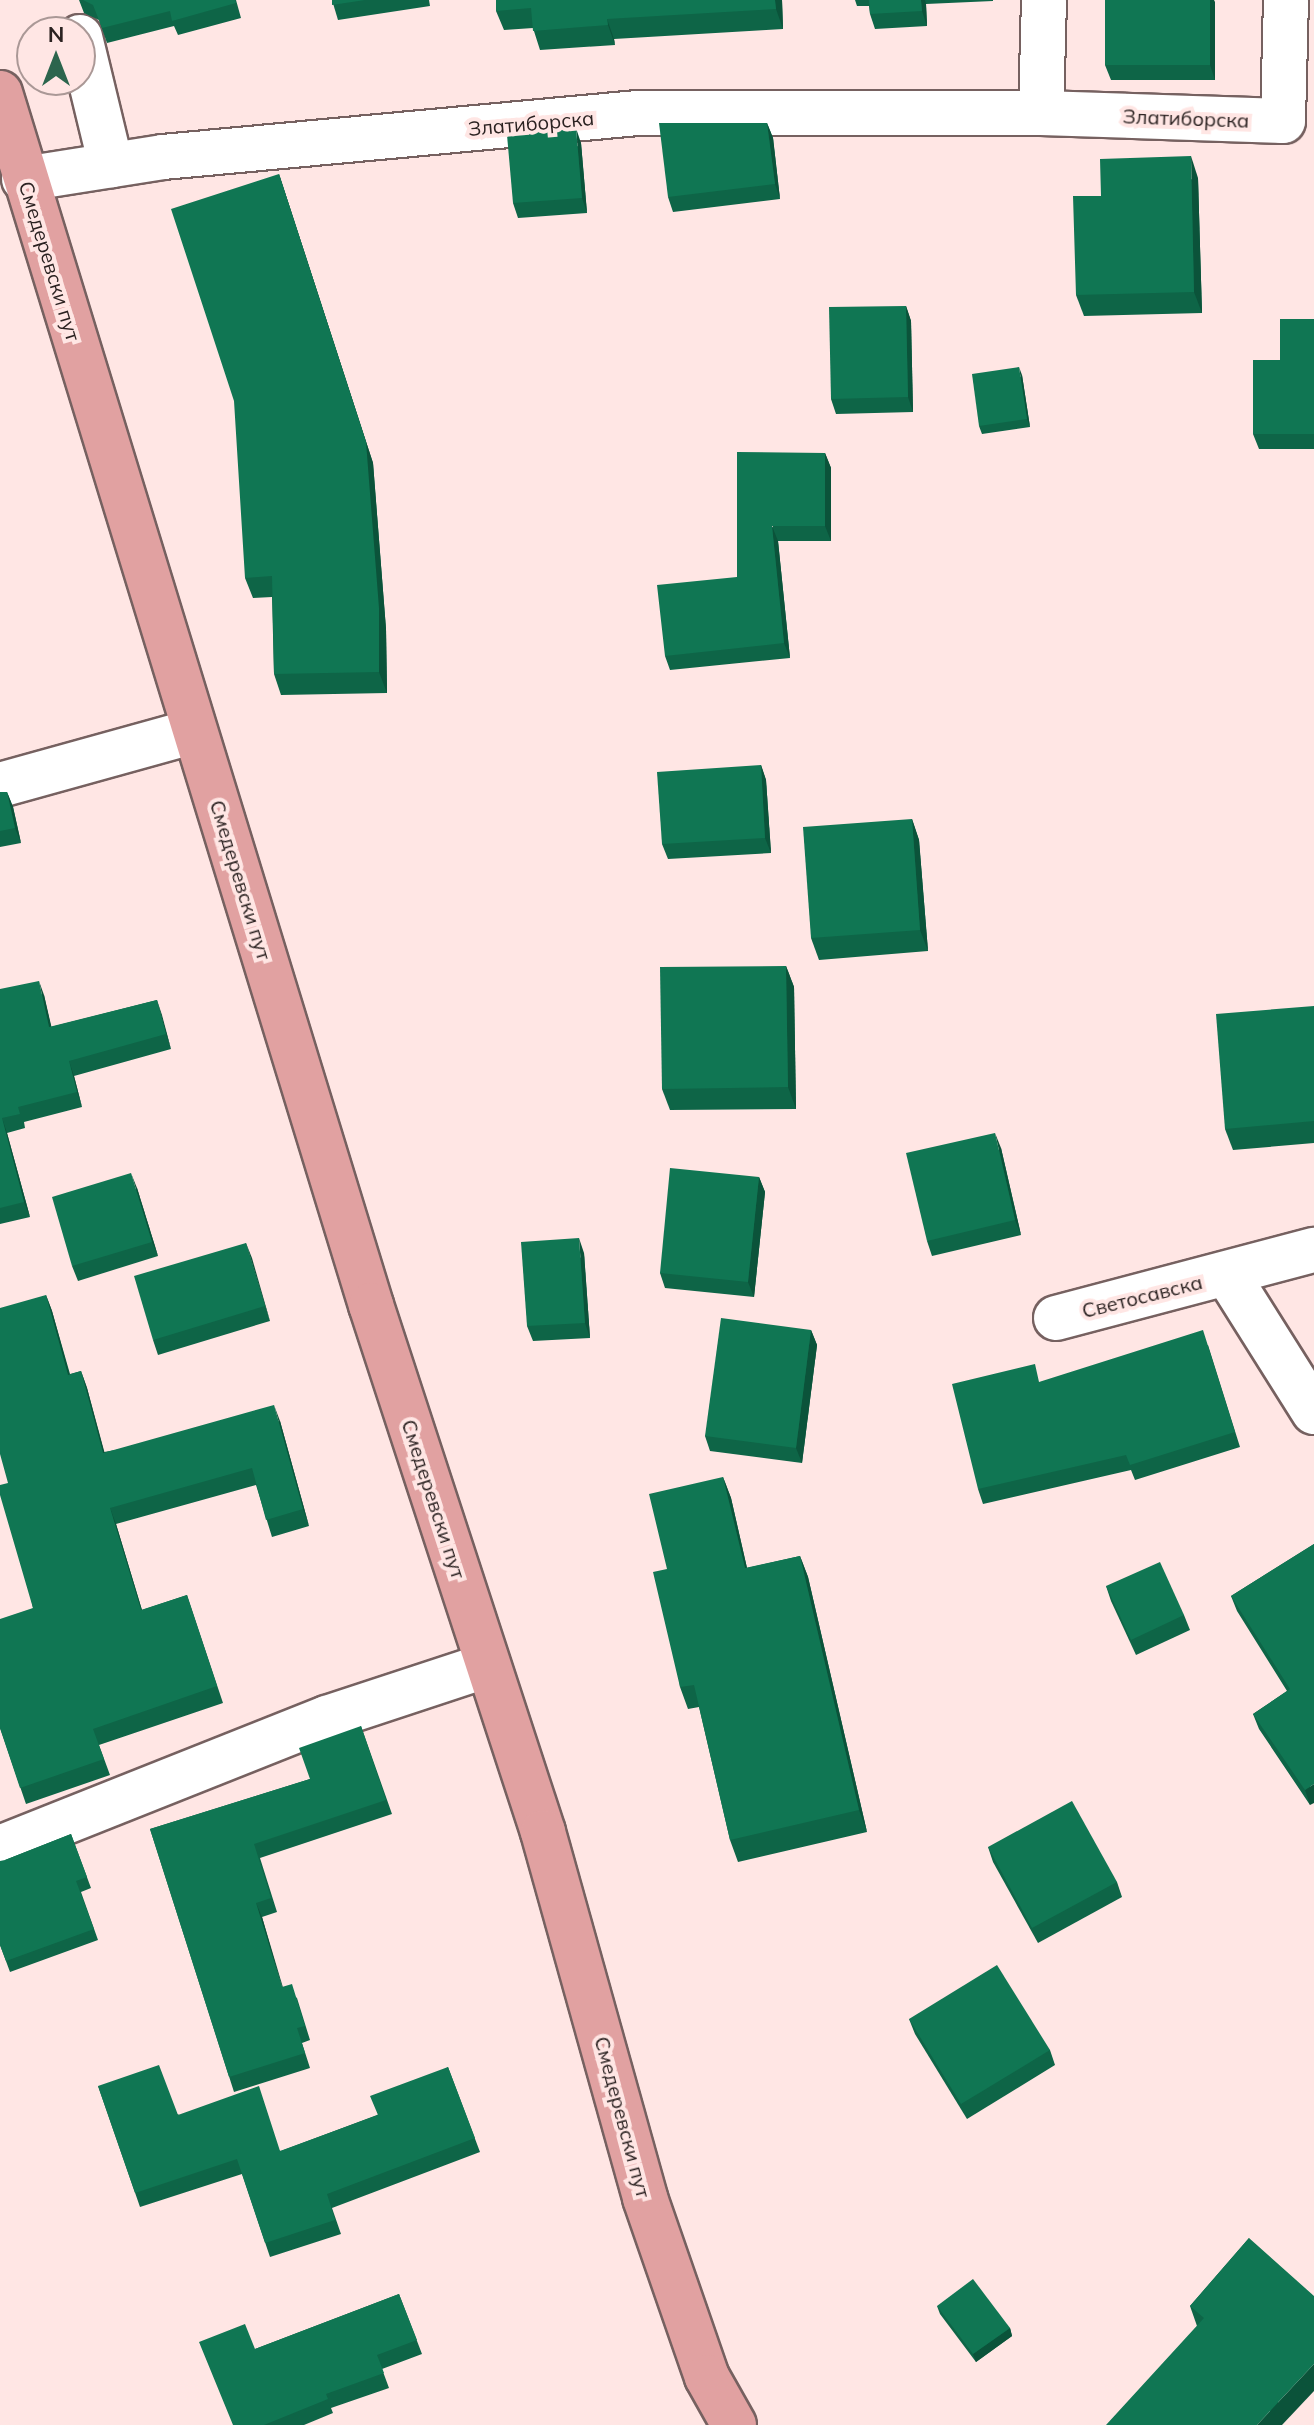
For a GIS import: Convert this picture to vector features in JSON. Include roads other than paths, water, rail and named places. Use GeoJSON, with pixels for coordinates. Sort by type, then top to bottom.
{"type":"FeatureCollection","features":[{"type":"Feature","properties":{"kind":"main road","name":"Смедеревски пут"},"geometry":{"type":"LineString","coordinates":[[0,93],[371,1305],[543,1832],[645,2198],[707,2377],[734,2425]]}},
{"type":"Feature","properties":{"kind":"street"},"geometry":{"type":"LineString","coordinates":[[1041,113],[1044,0]]}},
{"type":"Feature","properties":{"kind":"street","name":"Златиборска"},"geometry":{"type":"LineString","coordinates":[[24,179],[163,157],[637,113],[1041,113],[1283,121],[1286,0]]}},
{"type":"Feature","properties":{"kind":"street"},"geometry":{"type":"LineString","coordinates":[[94,96],[111,165]]}},
{"type":"Feature","properties":{"kind":"street"},"geometry":{"type":"LineString","coordinates":[[0,785],[195,731]]}},
{"type":"Feature","properties":{"kind":"street","name":"Светосавска"},"geometry":{"type":"LineString","coordinates":[[1056,1318],[1314,1250]]}},
{"type":"Feature","properties":{"kind":"street","name":"Светосавска"},"geometry":{"type":"LineString","coordinates":[[1227,1274],[1314,1412]]}},
{"type":"Feature","properties":{"kind":"street"},"geometry":{"type":"LineString","coordinates":[[1,1845],[327,1718],[488,1665]]}}]}
